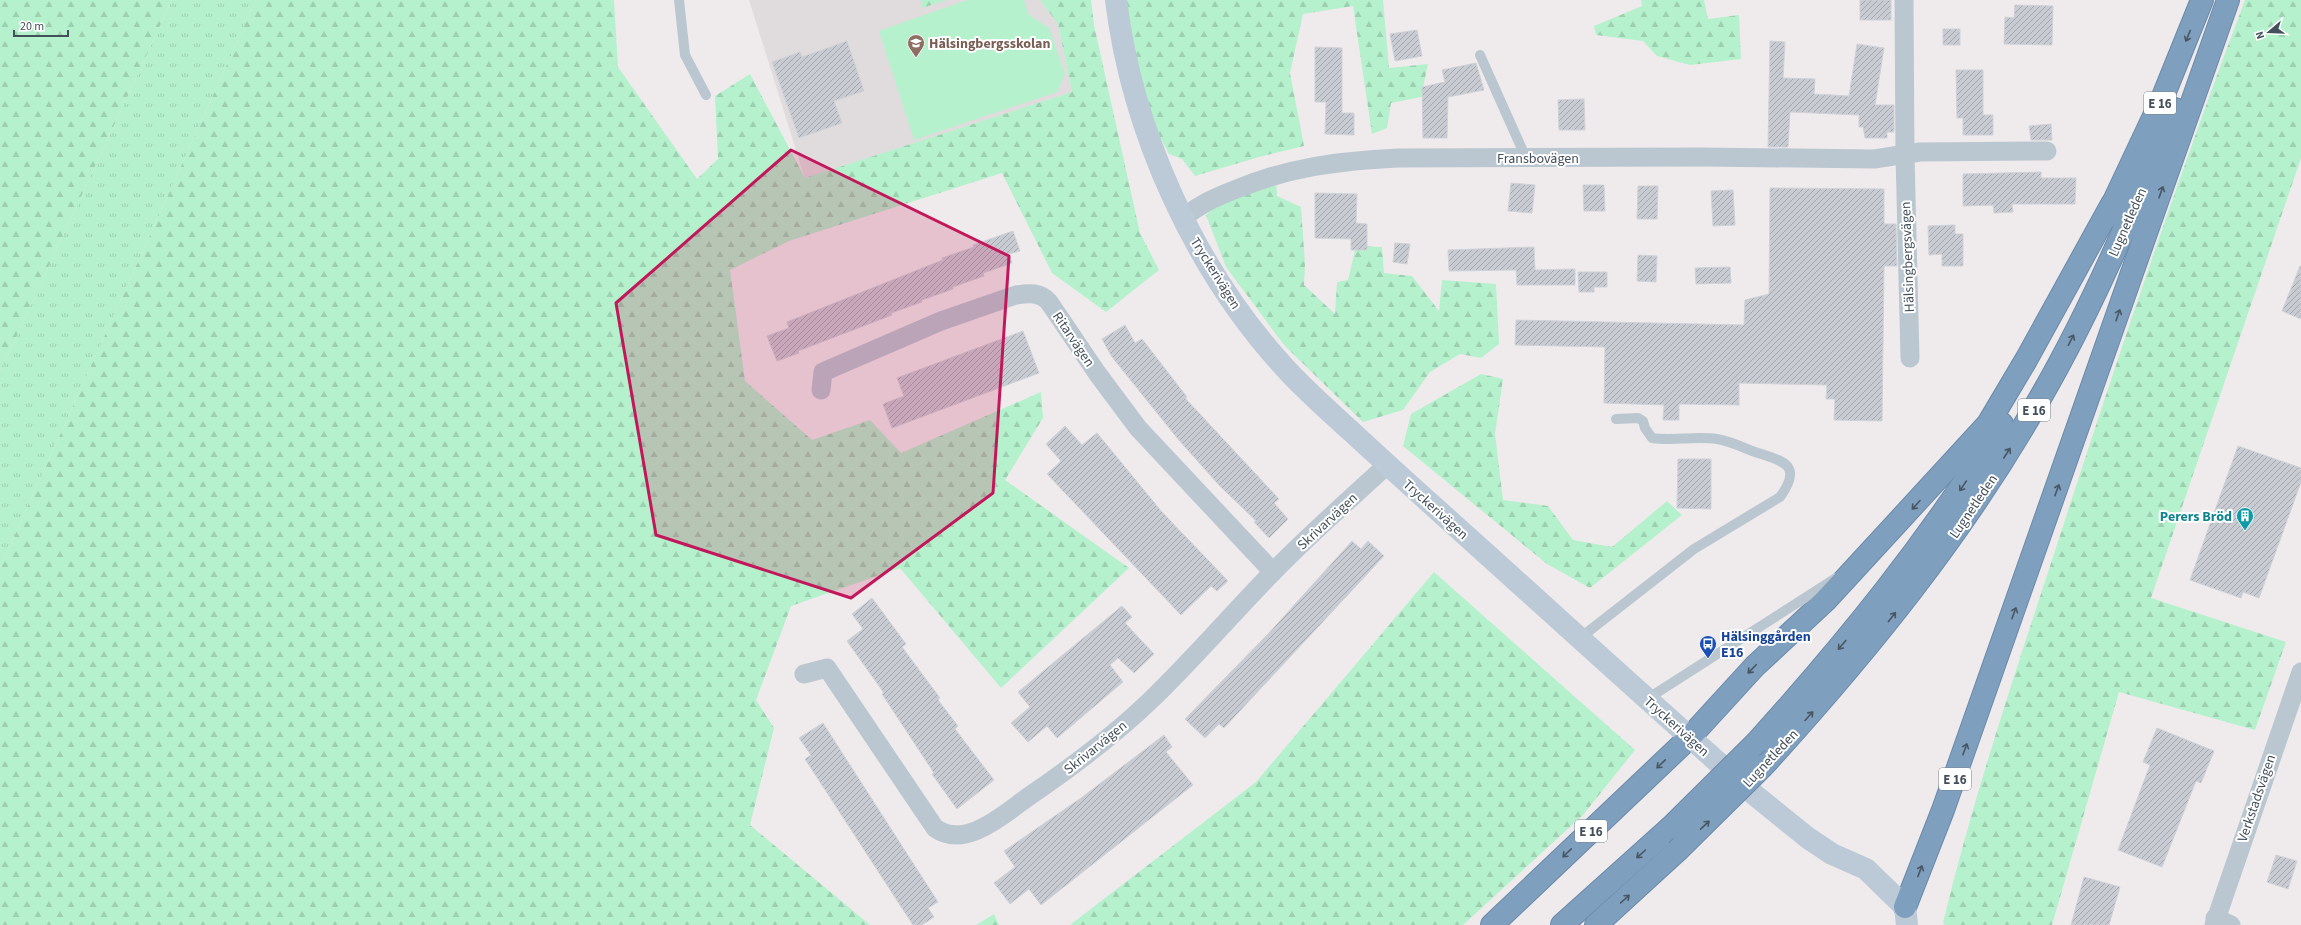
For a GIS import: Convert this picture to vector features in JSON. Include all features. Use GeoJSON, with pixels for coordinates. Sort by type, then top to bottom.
{"type":"FeatureCollection","features":[{"type":"Feature","properties":{"kind":"highway","name":"E 16"},"geometry":{"type":"LineString","coordinates":[[1492,925],[1690,737],[1755,666],[1825,601],[1865,560],[1988,424],[2026,360],[2112,204],[2162,99],[2202,0]]}},
{"type":"Feature","properties":{"kind":"highway","name":"Lugnetleden"},"geometry":{"type":"LineString","coordinates":[[1596,925],[1676,851],[1764,766],[1823,701],[1900,608],[1949,542],[2018,436],[2060,363],[2097,288],[2149,172],[2221,0]]}},
{"type":"Feature","properties":{"kind":"highway","name":"E 16"},"geometry":{"type":"LineString","coordinates":[[1906,916],[2228,0]]}},
{"type":"Feature","properties":{"kind":"highway","name":"Lugnetleden"},"geometry":{"type":"LineString","coordinates":[[1562,925],[1670,828],[1757,742],[1872,610],[1912,557],[1969,476],[2004,420],[2053,333],[2112,204]]}},
{"type":"Feature","properties":{"kind":"street","name":"Tryckerivägen"},"geometry":{"type":"LineString","coordinates":[[1116,0],[1127,59],[1142,116],[1163,173],[1183,218],[1212,270],[1248,323],[1285,367],[1387,465],[1647,699],[1789,823],[1832,854],[1866,869],[1906,916]]}},
{"type":"Feature","properties":{"kind":"street","name":"Hälsingbergsvägen"},"geometry":{"type":"LineString","coordinates":[[1904,0],[1905,155],[1910,358]]}},
{"type":"Feature","properties":{"kind":"street"},"geometry":{"type":"LineString","coordinates":[[1905,155],[1920,152],[2047,151]]}},
{"type":"Feature","properties":{"kind":"street","name":"Fransbovägen"},"geometry":{"type":"LineString","coordinates":[[1183,218],[1200,204],[1254,181],[1304,167],[1349,160],[1398,158],[1704,157],[1874,159],[1905,155]]}},
{"type":"Feature","properties":{"kind":"street","name":"Ritarvägen"},"geometry":{"type":"LineString","coordinates":[[821,390],[823,372],[941,321],[1016,295],[1029,293],[1043,296],[1049,302],[1097,373],[1138,428],[1273,572]]}},
{"type":"Feature","properties":{"kind":"street","name":"Skrivarvägen"},"geometry":{"type":"LineString","coordinates":[[804,674],[827,668],[931,823],[943,834],[957,836],[972,832],[993,821],[1060,775],[1125,724],[1182,669],[1273,572],[1387,465]]}},
{"type":"Feature","properties":{"kind":"street","name":"Verkstadsvägen"},"geometry":{"type":"LineString","coordinates":[[2220,923],[2301,672]]}},
{"type":"Feature","properties":{"kind":"lane"},"geometry":{"type":"LineString","coordinates":[[679,0],[685,55],[706,95]]}},
{"type":"Feature","properties":{"kind":"lane"},"geometry":{"type":"LineString","coordinates":[[1480,55],[1526,158]]}},
{"type":"Feature","properties":{"kind":"lane"},"geometry":{"type":"LineString","coordinates":[[1580,638],[1694,549],[1780,497],[1787,488],[1790,474],[1788,468],[1781,459],[1739,445],[1718,439],[1652,438],[1645,428],[1643,421],[1638,418],[1616,419]]}},
{"type":"Feature","properties":{"kind":"lane"},"geometry":{"type":"LineString","coordinates":[[1647,699],[1865,560]]}},
{"type":"Feature","properties":{"kind":"highlighted area"},"geometry":{"type":"Polygon","coordinates":[[[791,150],[1009,256],[993,493],[851,598],[656,535],[616,303],[791,150]]]}},
{"type":"Feature","properties":{"kind":"shaded area","name":"Hälsingbergsskolan"},"geometry":{"type":"Polygon","coordinates":[[[749,0],[1040,0],[1058,24],[1072,92],[805,179],[749,0]]]}},
{"type":"Feature","properties":{"kind":"green space"},"geometry":{"type":"Polygon","coordinates":[[[0,0],[172,0],[0,372],[0,0]]]}},
{"type":"Feature","properties":{"kind":"green space"},"geometry":{"type":"Polygon","coordinates":[[[172,0],[256,0],[0,568],[0,372],[172,0]]]}},
{"type":"Feature","properties":{"kind":"green space"},"geometry":{"type":"Polygon","coordinates":[[[256,0],[614,0],[618,67],[697,179],[718,159],[715,96],[750,74],[805,178],[1072,92],[1058,24],[1040,0],[1091,0],[1094,25],[1140,233],[1159,270],[1106,312],[1052,273],[1002,173],[789,241],[730,270],[745,381],[812,440],[870,420],[901,453],[1041,392],[1043,418],[1005,480],[1129,568],[1001,688],[900,568],[791,606],[756,700],[774,728],[750,825],[870,925],[0,925],[0,568],[256,0]]]}},
{"type":"Feature","properties":{"kind":"green space"},"geometry":{"type":"Polygon","coordinates":[[[921,0],[947,0],[922,8],[921,0]]]}},
{"type":"Feature","properties":{"kind":"green space"},"geometry":{"type":"Polygon","coordinates":[[[967,0],[1024,0],[1028,14],[1049,28],[1065,74],[1057,92],[914,140],[879,31],[967,0]]]}},
{"type":"Feature","properties":{"kind":"green space"},"geometry":{"type":"Polygon","coordinates":[[[1124,0],[1383,0],[1389,68],[1428,64],[1421,97],[1391,103],[1387,128],[1372,134],[1353,6],[1303,14],[1290,73],[1304,146],[1259,157],[1195,176],[1182,159],[1169,154],[1142,103],[1124,0]]]}},
{"type":"Feature","properties":{"kind":"green space"},"geometry":{"type":"Polygon","coordinates":[[[1641,0],[1704,0],[1708,19],[1739,15],[1741,59],[1690,65],[1657,56],[1643,41],[1596,35],[1594,26],[1642,6],[1641,0]]]}},
{"type":"Feature","properties":{"kind":"green space"},"geometry":{"type":"Polygon","coordinates":[[[2245,0],[2301,0],[2301,158],[2151,598],[2286,642],[2255,730],[2119,692],[2052,925],[1945,925],[1943,923],[1967,830],[2024,646],[2146,276],[2194,138],[2245,0]]]}},
{"type":"Feature","properties":{"kind":"green space"},"geometry":{"type":"Polygon","coordinates":[[[1276,178],[1277,196],[1301,207],[1305,264],[1304,285],[1335,314],[1337,282],[1348,280],[1356,246],[1382,247],[1384,273],[1412,276],[1439,311],[1442,280],[1496,284],[1499,344],[1481,358],[1460,354],[1430,372],[1403,410],[1363,422],[1284,345],[1226,267],[1206,215],[1227,197],[1276,178]]]}},
{"type":"Feature","properties":{"kind":"green space"},"geometry":{"type":"Polygon","coordinates":[[[1481,374],[1503,379],[1495,434],[1503,500],[1548,506],[1573,540],[1612,547],[1667,501],[1682,515],[1590,588],[1547,564],[1403,446],[1411,414],[1481,374]]]}},
{"type":"Feature","properties":{"kind":"green space"},"geometry":{"type":"Polygon","coordinates":[[[1434,572],[1635,750],[1583,815],[1463,925],[1070,925],[1256,782],[1434,572]]]}},
{"type":"Feature","properties":{"kind":"green space"},"geometry":{"type":"Polygon","coordinates":[[[994,914],[999,925],[976,925],[994,914]]]}},
{"type":"Feature","properties":{"kind":"building"},"geometry":{"type":"Polygon","coordinates":[[[1860,0],[1891,0],[1891,20],[1860,20],[1860,0]]]}},
{"type":"Feature","properties":{"kind":"building"},"geometry":{"type":"Polygon","coordinates":[[[2015,5],[2053,6],[2052,45],[2004,44],[2005,17],[2014,18],[2015,5]]]}},
{"type":"Feature","properties":{"kind":"building"},"geometry":{"type":"Polygon","coordinates":[[[1943,29],[1960,29],[1960,45],[1943,45],[1943,29]]]}},
{"type":"Feature","properties":{"kind":"building"},"geometry":{"type":"Polygon","coordinates":[[[1417,30],[1422,56],[1395,61],[1390,34],[1417,30]]]}},
{"type":"Feature","properties":{"kind":"building"},"geometry":{"type":"Polygon","coordinates":[[[847,41],[864,91],[834,101],[842,123],[799,138],[772,62],[800,52],[802,57],[847,41]]]}},
{"type":"Feature","properties":{"kind":"building"},"geometry":{"type":"Polygon","coordinates":[[[1770,41],[1785,42],[1783,78],[1815,79],[1814,94],[1849,96],[1857,44],[1884,48],[1875,105],[1894,105],[1894,132],[1887,132],[1887,138],[1865,138],[1863,127],[1859,127],[1859,115],[1790,112],[1788,147],[1768,147],[1770,41]]]}},
{"type":"Feature","properties":{"kind":"building"},"geometry":{"type":"Polygon","coordinates":[[[1315,47],[1342,48],[1342,113],[1354,113],[1354,135],[1325,134],[1326,102],[1315,102],[1315,47]]]}},
{"type":"Feature","properties":{"kind":"building"},"geometry":{"type":"Polygon","coordinates":[[[1476,63],[1484,90],[1448,97],[1447,138],[1423,138],[1422,87],[1445,82],[1442,70],[1476,63]]]}},
{"type":"Feature","properties":{"kind":"building"},"geometry":{"type":"Polygon","coordinates":[[[1956,70],[1983,70],[1983,115],[1993,115],[1993,135],[1963,135],[1963,118],[1957,118],[1956,70]]]}},
{"type":"Feature","properties":{"kind":"building"},"geometry":{"type":"Polygon","coordinates":[[[1584,99],[1585,130],[1559,130],[1558,100],[1584,99]]]}},
{"type":"Feature","properties":{"kind":"building"},"geometry":{"type":"Polygon","coordinates":[[[2051,124],[2052,140],[2031,140],[2029,126],[2051,124]]]}},
{"type":"Feature","properties":{"kind":"building"},"geometry":{"type":"Polygon","coordinates":[[[2041,172],[2041,178],[2076,178],[2075,204],[2012,204],[2013,212],[1994,213],[1993,205],[1963,206],[1963,174],[2041,172]]]}},
{"type":"Feature","properties":{"kind":"building"},"geometry":{"type":"Polygon","coordinates":[[[1511,183],[1535,185],[1532,213],[1508,211],[1511,183]]]}},
{"type":"Feature","properties":{"kind":"building"},"geometry":{"type":"Polygon","coordinates":[[[1583,185],[1604,185],[1605,211],[1584,211],[1583,185]]]}},
{"type":"Feature","properties":{"kind":"building"},"geometry":{"type":"Polygon","coordinates":[[[1638,186],[1658,186],[1657,219],[1637,219],[1638,186]]]}},
{"type":"Feature","properties":{"kind":"building"},"geometry":{"type":"Polygon","coordinates":[[[1770,188],[1884,189],[1884,224],[1896,224],[1897,266],[1884,266],[1882,421],[1834,420],[1835,399],[1826,399],[1827,385],[1739,383],[1739,405],[1679,404],[1679,420],[1663,420],[1664,405],[1604,403],[1605,347],[1515,345],[1516,320],[1744,325],[1745,300],[1769,294],[1770,188]]]}},
{"type":"Feature","properties":{"kind":"building"},"geometry":{"type":"Polygon","coordinates":[[[1733,190],[1735,225],[1713,226],[1711,191],[1733,190]]]}},
{"type":"Feature","properties":{"kind":"building"},"geometry":{"type":"Polygon","coordinates":[[[1315,193],[1357,194],[1356,223],[1367,224],[1367,250],[1351,250],[1351,239],[1315,238],[1315,193]]]}},
{"type":"Feature","properties":{"kind":"building"},"geometry":{"type":"Polygon","coordinates":[[[1955,225],[1955,234],[1963,234],[1963,266],[1942,266],[1942,254],[1929,255],[1928,226],[1955,225]]]}},
{"type":"Feature","properties":{"kind":"building"},"geometry":{"type":"Polygon","coordinates":[[[1013,231],[1020,251],[1009,254],[1012,263],[983,273],[984,276],[953,287],[953,289],[922,300],[922,302],[891,313],[892,315],[798,351],[799,353],[777,361],[767,336],[789,328],[787,322],[943,260],[942,258],[974,247],[973,245],[1013,231]]]}},
{"type":"Feature","properties":{"kind":"building"},"geometry":{"type":"Polygon","coordinates":[[[1395,243],[1410,244],[1407,264],[1393,262],[1395,243]]]}},
{"type":"Feature","properties":{"kind":"building"},"geometry":{"type":"Polygon","coordinates":[[[1534,247],[1535,270],[1575,269],[1575,285],[1517,285],[1516,270],[1449,271],[1448,250],[1534,247]]]}},
{"type":"Feature","properties":{"kind":"building"},"geometry":{"type":"Polygon","coordinates":[[[1638,255],[1657,256],[1656,282],[1637,281],[1638,255]]]}},
{"type":"Feature","properties":{"kind":"building"},"geometry":{"type":"Polygon","coordinates":[[[2301,266],[2301,319],[2282,311],[2301,266]]]}},
{"type":"Feature","properties":{"kind":"building"},"geometry":{"type":"Polygon","coordinates":[[[1730,267],[1731,283],[1696,284],[1695,268],[1730,267]]]}},
{"type":"Feature","properties":{"kind":"building"},"geometry":{"type":"Polygon","coordinates":[[[1578,272],[1607,272],[1607,287],[1594,287],[1594,292],[1579,292],[1578,272]]]}},
{"type":"Feature","properties":{"kind":"building"},"geometry":{"type":"Polygon","coordinates":[[[1125,325],[1135,343],[1142,339],[1187,397],[1185,398],[1279,499],[1274,503],[1288,519],[1269,538],[1254,522],[1256,521],[1218,484],[1178,439],[1112,357],[1102,339],[1125,325]]]}},
{"type":"Feature","properties":{"kind":"building"},"geometry":{"type":"Polygon","coordinates":[[[1023,331],[1039,373],[892,428],[883,404],[904,396],[897,378],[1023,331]]]}},
{"type":"Feature","properties":{"kind":"building"},"geometry":{"type":"Polygon","coordinates":[[[1065,426],[1082,445],[1097,433],[1162,512],[1228,581],[1217,591],[1211,586],[1181,615],[1047,474],[1061,461],[1046,444],[1065,426]]]}},
{"type":"Feature","properties":{"kind":"building","name":"Perers Bröd"},"geometry":{"type":"Polygon","coordinates":[[[2238,446],[2301,468],[2301,482],[2259,598],[2243,592],[2241,598],[2190,580],[2238,446]]]}},
{"type":"Feature","properties":{"kind":"building"},"geometry":{"type":"Polygon","coordinates":[[[1678,459],[1711,459],[1711,509],[1677,508],[1678,459]]]}},
{"type":"Feature","properties":{"kind":"building"},"geometry":{"type":"Polygon","coordinates":[[[1352,541],[1361,549],[1368,541],[1384,556],[1224,728],[1219,724],[1205,738],[1185,719],[1268,634],[1352,541]]]}},
{"type":"Feature","properties":{"kind":"building"},"geometry":{"type":"Polygon","coordinates":[[[872,598],[906,644],[902,647],[940,698],[938,700],[958,726],[955,729],[994,780],[957,809],[932,774],[934,773],[882,694],[884,693],[847,641],[863,629],[852,614],[872,598]]]}},
{"type":"Feature","properties":{"kind":"building"},"geometry":{"type":"Polygon","coordinates":[[[1122,606],[1132,617],[1125,623],[1154,654],[1134,673],[1118,658],[1110,665],[1123,682],[1057,738],[1047,726],[1028,742],[1011,723],[1030,707],[1018,692],[1122,606]]]}},
{"type":"Feature","properties":{"kind":"building"},"geometry":{"type":"Polygon","coordinates":[[[823,723],[938,902],[928,908],[934,917],[922,925],[913,925],[805,759],[811,755],[799,738],[823,723]]]}},
{"type":"Feature","properties":{"kind":"building"},"geometry":{"type":"Polygon","coordinates":[[[2157,728],[2214,751],[2201,783],[2196,781],[2162,867],[2118,850],[2150,765],[2143,762],[2157,728]]]}},
{"type":"Feature","properties":{"kind":"building"},"geometry":{"type":"Polygon","coordinates":[[[1164,735],[1172,747],[1166,752],[1193,785],[1041,905],[1029,889],[1010,904],[994,883],[1015,867],[1004,851],[1081,798],[1164,735]]]}},
{"type":"Feature","properties":{"kind":"building"},"geometry":{"type":"Polygon","coordinates":[[[2276,855],[2297,861],[2288,889],[2267,882],[2276,855]]]}},
{"type":"Feature","properties":{"kind":"building"},"geometry":{"type":"Polygon","coordinates":[[[2084,877],[2120,887],[2109,925],[2071,925],[2084,877]]]}},
{"type":"Feature","properties":{"kind":"place","name":"Hälsingbergsskolan"},"geometry":{"type":"Point","coordinates":[916,58]}},
{"type":"Feature","properties":{"kind":"place","name":"Perers Bröd"},"geometry":{"type":"Point","coordinates":[2245,531]}},
{"type":"Feature","properties":{"kind":"place","name":"Hälsinggården E16"},"geometry":{"type":"Point","coordinates":[1708,659]}}]}
